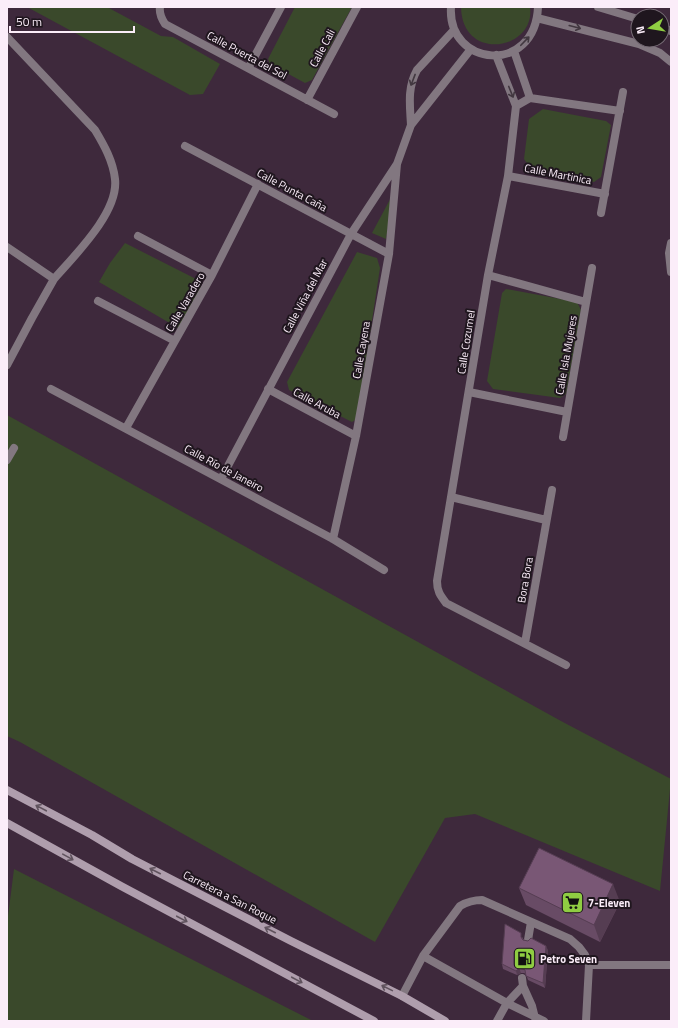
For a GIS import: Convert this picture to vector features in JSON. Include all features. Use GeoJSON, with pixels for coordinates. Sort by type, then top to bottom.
{"type":"FeatureCollection","features":[{"type":"Feature","properties":{"kind":"main road","name":"Carretera a San Roque"},"geometry":{"type":"LineString","coordinates":[[7,790],[132,859],[402,996],[445,1021]]}},
{"type":"Feature","properties":{"kind":"main road"},"geometry":{"type":"LineString","coordinates":[[8,824],[128,890],[374,1021]]}},
{"type":"Feature","properties":{"kind":"street","name":"Calle Puerta del Sol"},"geometry":{"type":"LineString","coordinates":[[160,7],[159,10],[161,17],[165,24],[334,114]]}},
{"type":"Feature","properties":{"kind":"street"},"geometry":{"type":"LineString","coordinates":[[249,68],[281,7]]}},
{"type":"Feature","properties":{"kind":"street","name":"Calle Cali"},"geometry":{"type":"LineString","coordinates":[[307,100],[357,7]]}},
{"type":"Feature","properties":{"kind":"street"},"geometry":{"type":"LineString","coordinates":[[449,8],[454,30],[464,44],[478,53],[496,55],[505,54],[514,50],[523,45],[530,37],[537,18],[538,7]]}},
{"type":"Feature","properties":{"kind":"street"},"geometry":{"type":"LineString","coordinates":[[598,7],[630,17]]}},
{"type":"Feature","properties":{"kind":"street"},"geometry":{"type":"LineString","coordinates":[[537,18],[639,44],[660,53],[671,62]]}},
{"type":"Feature","properties":{"kind":"street","name":"Calle Viña del Mar"},"geometry":{"type":"LineString","coordinates":[[411,125],[410,87],[413,78],[417,70],[454,30]]}},
{"type":"Feature","properties":{"kind":"street"},"geometry":{"type":"LineString","coordinates":[[7,37],[96,130],[112,163],[115,180],[112,200],[106,214],[91,235],[54,279],[7,365]]}},
{"type":"Feature","properties":{"kind":"street","name":"Calle Viña del Mar"},"geometry":{"type":"LineString","coordinates":[[221,480],[351,234],[397,164],[411,125],[470,49]]}},
{"type":"Feature","properties":{"kind":"street"},"geometry":{"type":"LineString","coordinates":[[514,50],[530,98]]}},
{"type":"Feature","properties":{"kind":"street","name":"Calle Cozumel"},"geometry":{"type":"LineString","coordinates":[[496,55],[516,106],[508,176],[488,275],[437,581],[437,589],[439,595],[446,603],[525,643]]}},
{"type":"Feature","properties":{"kind":"street","name":"Calle Martinica"},"geometry":{"type":"LineString","coordinates":[[601,213],[623,92]]}},
{"type":"Feature","properties":{"kind":"street"},"geometry":{"type":"LineString","coordinates":[[516,106],[530,98],[620,111]]}},
{"type":"Feature","properties":{"kind":"street","name":"Calle Punta Caña"},"geometry":{"type":"LineString","coordinates":[[184,146],[390,254]]}},
{"type":"Feature","properties":{"kind":"street","name":"Calle Cayena"},"geometry":{"type":"LineString","coordinates":[[333,539],[356,436],[390,254],[397,164]]}},
{"type":"Feature","properties":{"kind":"street","name":"Calle Martinica"},"geometry":{"type":"LineString","coordinates":[[508,176],[605,194]]}},
{"type":"Feature","properties":{"kind":"street","name":"Calle Varadero"},"geometry":{"type":"LineString","coordinates":[[126,428],[212,276],[258,184]]}},
{"type":"Feature","properties":{"kind":"street"},"geometry":{"type":"LineString","coordinates":[[138,236],[212,276]]}},
{"type":"Feature","properties":{"kind":"street"},"geometry":{"type":"LineString","coordinates":[[671,243],[669,253],[671,272]]}},
{"type":"Feature","properties":{"kind":"street"},"geometry":{"type":"LineString","coordinates":[[7,247],[54,279]]}},
{"type":"Feature","properties":{"kind":"street","name":"Calle Isla Mujeres"},"geometry":{"type":"LineString","coordinates":[[563,437],[592,268]]}},
{"type":"Feature","properties":{"kind":"street","name":"Calle Isla Mujeres"},"geometry":{"type":"LineString","coordinates":[[488,275],[586,302]]}},
{"type":"Feature","properties":{"kind":"street"},"geometry":{"type":"LineString","coordinates":[[98,300],[175,341]]}},
{"type":"Feature","properties":{"kind":"street","name":"Calle Río de Janeiro"},"geometry":{"type":"LineString","coordinates":[[52,389],[333,539],[384,570]]}},
{"type":"Feature","properties":{"kind":"street","name":"Calle Aruba"},"geometry":{"type":"LineString","coordinates":[[268,389],[356,436]]}},
{"type":"Feature","properties":{"kind":"street","name":"Calle Isla Mujeres"},"geometry":{"type":"LineString","coordinates":[[469,392],[567,412]]}},
{"type":"Feature","properties":{"kind":"street"},"geometry":{"type":"LineString","coordinates":[[7,460],[14,448]]}},
{"type":"Feature","properties":{"kind":"street","name":"Bora Bora"},"geometry":{"type":"LineString","coordinates":[[525,643],[552,490]]}},
{"type":"Feature","properties":{"kind":"street"},"geometry":{"type":"LineString","coordinates":[[451,497],[546,520]]}},
{"type":"Feature","properties":{"kind":"street"},"geometry":{"type":"LineString","coordinates":[[525,643],[566,665]]}},
{"type":"Feature","properties":{"kind":"street"},"geometry":{"type":"LineString","coordinates":[[402,996],[423,956],[460,906],[468,902],[482,900],[570,939],[582,951],[589,965],[586,1021]]}},
{"type":"Feature","properties":{"kind":"street"},"geometry":{"type":"LineString","coordinates":[[528,940],[531,922]]}},
{"type":"Feature","properties":{"kind":"street"},"geometry":{"type":"LineString","coordinates":[[423,956],[536,1019],[544,1021]]}},
{"type":"Feature","properties":{"kind":"street"},"geometry":{"type":"LineString","coordinates":[[589,965],[671,965]]}},
{"type":"Feature","properties":{"kind":"street"},"geometry":{"type":"LineString","coordinates":[[497,1021],[507,1003],[523,982],[536,1019]]}},
{"type":"Feature","properties":{"kind":"green space"},"geometry":{"type":"Polygon","coordinates":[[[27,7],[107,7],[161,36],[173,37],[220,64],[203,94],[190,95],[27,7]]]}},
{"type":"Feature","properties":{"kind":"green space"},"geometry":{"type":"Polygon","coordinates":[[[295,7],[352,7],[312,80],[305,83],[270,64],[268,59],[295,7]]]}},
{"type":"Feature","properties":{"kind":"green space"},"geometry":{"type":"Polygon","coordinates":[[[461,7],[530,7],[529,22],[522,33],[511,41],[498,44],[485,43],[473,37],[464,25],[461,7]]]}},
{"type":"Feature","properties":{"kind":"green space"},"geometry":{"type":"Polygon","coordinates":[[[543,109],[606,121],[611,125],[601,177],[594,182],[532,170],[524,159],[529,119],[543,109]]]}},
{"type":"Feature","properties":{"kind":"green space"},"geometry":{"type":"Polygon","coordinates":[[[394,192],[386,239],[372,233],[394,192]]]}},
{"type":"Feature","properties":{"kind":"green space"},"geometry":{"type":"Polygon","coordinates":[[[125,243],[198,280],[202,289],[180,329],[99,282],[110,263],[125,243]]]}},
{"type":"Feature","properties":{"kind":"green space"},"geometry":{"type":"Polygon","coordinates":[[[357,252],[377,258],[380,268],[357,419],[352,422],[289,390],[287,382],[357,252]]]}},
{"type":"Feature","properties":{"kind":"green space"},"geometry":{"type":"Polygon","coordinates":[[[506,289],[577,302],[581,310],[566,394],[560,398],[493,389],[487,381],[502,293],[506,289]]]}},
{"type":"Feature","properties":{"kind":"green space"},"geometry":{"type":"Polygon","coordinates":[[[7,415],[561,721],[671,779],[660,891],[475,814],[445,818],[375,942],[7,736],[7,415]]]}},
{"type":"Feature","properties":{"kind":"green space"},"geometry":{"type":"Polygon","coordinates":[[[14,869],[313,1021],[7,1021],[7,924],[14,869]]]}},
{"type":"Feature","properties":{"kind":"building","name":"7-Eleven"},"geometry":{"type":"Polygon","coordinates":[[[539,848],[613,884],[594,925],[519,888],[539,848]]]}},
{"type":"Feature","properties":{"kind":"building","name":"Petro Seven"},"geometry":{"type":"Polygon","coordinates":[[[505,924],[521,933],[523,940],[528,941],[531,938],[546,946],[543,983],[526,976],[525,970],[523,969],[519,968],[516,971],[502,964],[505,924]]]}},
{"type":"Feature","properties":{"kind":"place","name":"7-Eleven"},"geometry":{"type":"Point","coordinates":[573,903]}},
{"type":"Feature","properties":{"kind":"place","name":"Petro Seven"},"geometry":{"type":"Point","coordinates":[525,959]}}]}
